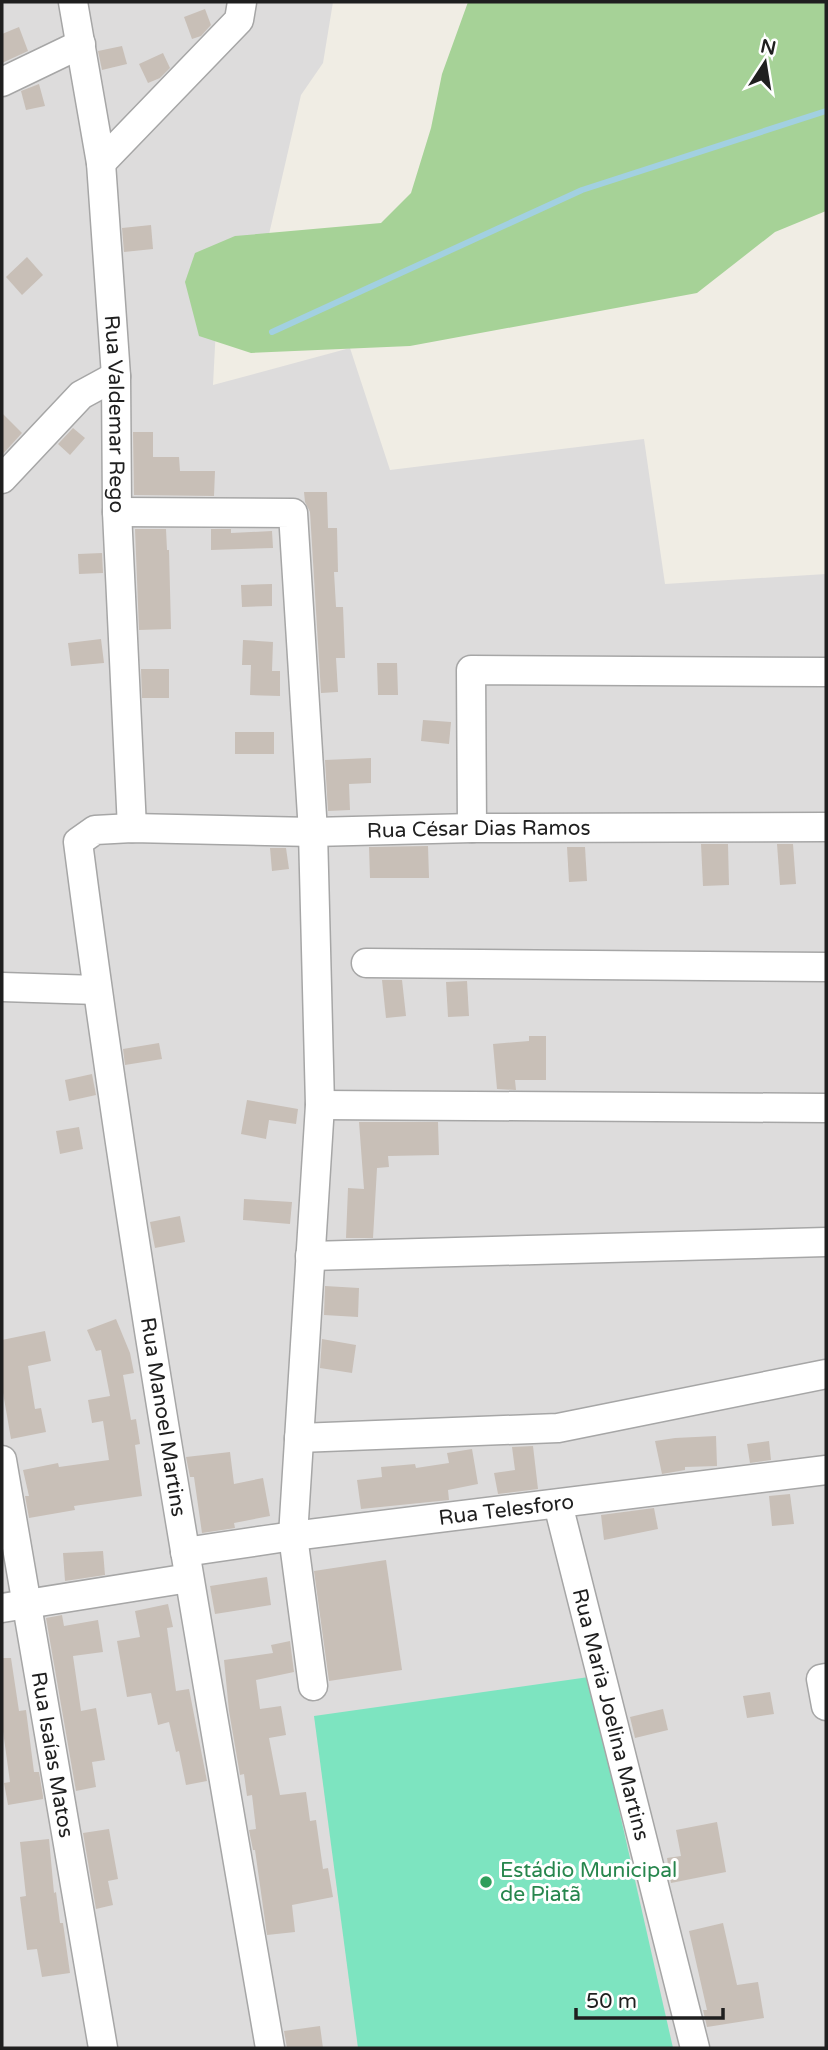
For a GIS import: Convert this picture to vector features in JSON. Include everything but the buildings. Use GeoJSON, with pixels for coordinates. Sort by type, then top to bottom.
{"type":"FeatureCollection","features":[{"type":"Feature","properties":{"kind":"street","name":"Rua Valdemar Rego"},"geometry":{"type":"LineString","coordinates":[[73,2],[101,163],[116,376],[117,513],[132,828]]}},
{"type":"Feature","properties":{"kind":"street"},"geometry":{"type":"LineString","coordinates":[[101,163],[239,20],[242,2]]}},
{"type":"Feature","properties":{"kind":"street"},"geometry":{"type":"LineString","coordinates":[[2,82],[81,44]]}},
{"type":"Feature","properties":{"kind":"street"},"geometry":{"type":"LineString","coordinates":[[2,480],[81,395],[116,376]]}},
{"type":"Feature","properties":{"kind":"street"},"geometry":{"type":"LineString","coordinates":[[117,513],[293,513],[313,832],[320,1105],[293,1536],[313,1686]]}},
{"type":"Feature","properties":{"kind":"street"},"geometry":{"type":"LineString","coordinates":[[472,828],[471,670],[826,673]]}},
{"type":"Feature","properties":{"kind":"street","name":"Rua César Dias Ramos"},"geometry":{"type":"LineString","coordinates":[[132,828],[313,832],[472,828],[826,827]]}},
{"type":"Feature","properties":{"kind":"street","name":"Rua Manoel Martins"},"geometry":{"type":"LineString","coordinates":[[132,828],[95,830],[78,842],[97,990],[187,1565],[270,2048]]}},
{"type":"Feature","properties":{"kind":"street"},"geometry":{"type":"LineString","coordinates":[[366,963],[826,967]]}},
{"type":"Feature","properties":{"kind":"street"},"geometry":{"type":"LineString","coordinates":[[2,987],[97,990]]}},
{"type":"Feature","properties":{"kind":"street"},"geometry":{"type":"LineString","coordinates":[[320,1105],[826,1108]]}},
{"type":"Feature","properties":{"kind":"street"},"geometry":{"type":"LineString","coordinates":[[310,1256],[826,1242]]}},
{"type":"Feature","properties":{"kind":"street"},"geometry":{"type":"LineString","coordinates":[[299,1438],[558,1428],[826,1374]]}},
{"type":"Feature","properties":{"kind":"street","name":"Rua Isaías Matos"},"geometry":{"type":"LineString","coordinates":[[2,1460],[14,1606],[103,2048]]}},
{"type":"Feature","properties":{"kind":"street","name":"Rua Telesforo"},"geometry":{"type":"LineString","coordinates":[[14,1606],[187,1565],[293,1536],[826,1470]]}},
{"type":"Feature","properties":{"kind":"street","name":"Rua Maria Joelina Martins"},"geometry":{"type":"LineString","coordinates":[[558,1504],[695,2048]]}},
{"type":"Feature","properties":{"kind":"street"},"geometry":{"type":"LineString","coordinates":[[826,1678],[821,1679],[826,1706]]}},
{"type":"Feature","properties":{"kind":"shaded area"},"geometry":{"type":"Polygon","coordinates":[[[2,2],[333,2],[323,63],[301,95],[264,256],[218,289],[213,385],[350,348],[390,470],[644,439],[665,584],[826,574],[826,2048],[2,2048],[2,2]]]}},
{"type":"Feature","properties":{"kind":"green space"},"geometry":{"type":"Polygon","coordinates":[[[468,2],[826,2],[826,211],[775,232],[697,293],[410,346],[251,353],[199,336],[185,282],[195,253],[235,236],[381,223],[411,193],[431,128],[442,74],[468,2]]]}},
{"type":"Feature","properties":{"kind":"green space","name":"Estádio Municipal de Piatã"},"geometry":{"type":"Polygon","coordinates":[[[589,1677],[673,2048],[358,2048],[314,1716],[589,1677]]]}},
{"type":"Feature","properties":{"kind":"waterway"},"geometry":{"type":"LineString","coordinates":[[272,332],[582,190],[826,111]]}},
{"type":"Feature","properties":{"kind":"place","name":"Estádio Municipal de Piatã"},"geometry":{"type":"Point","coordinates":[486,1882]}}]}
